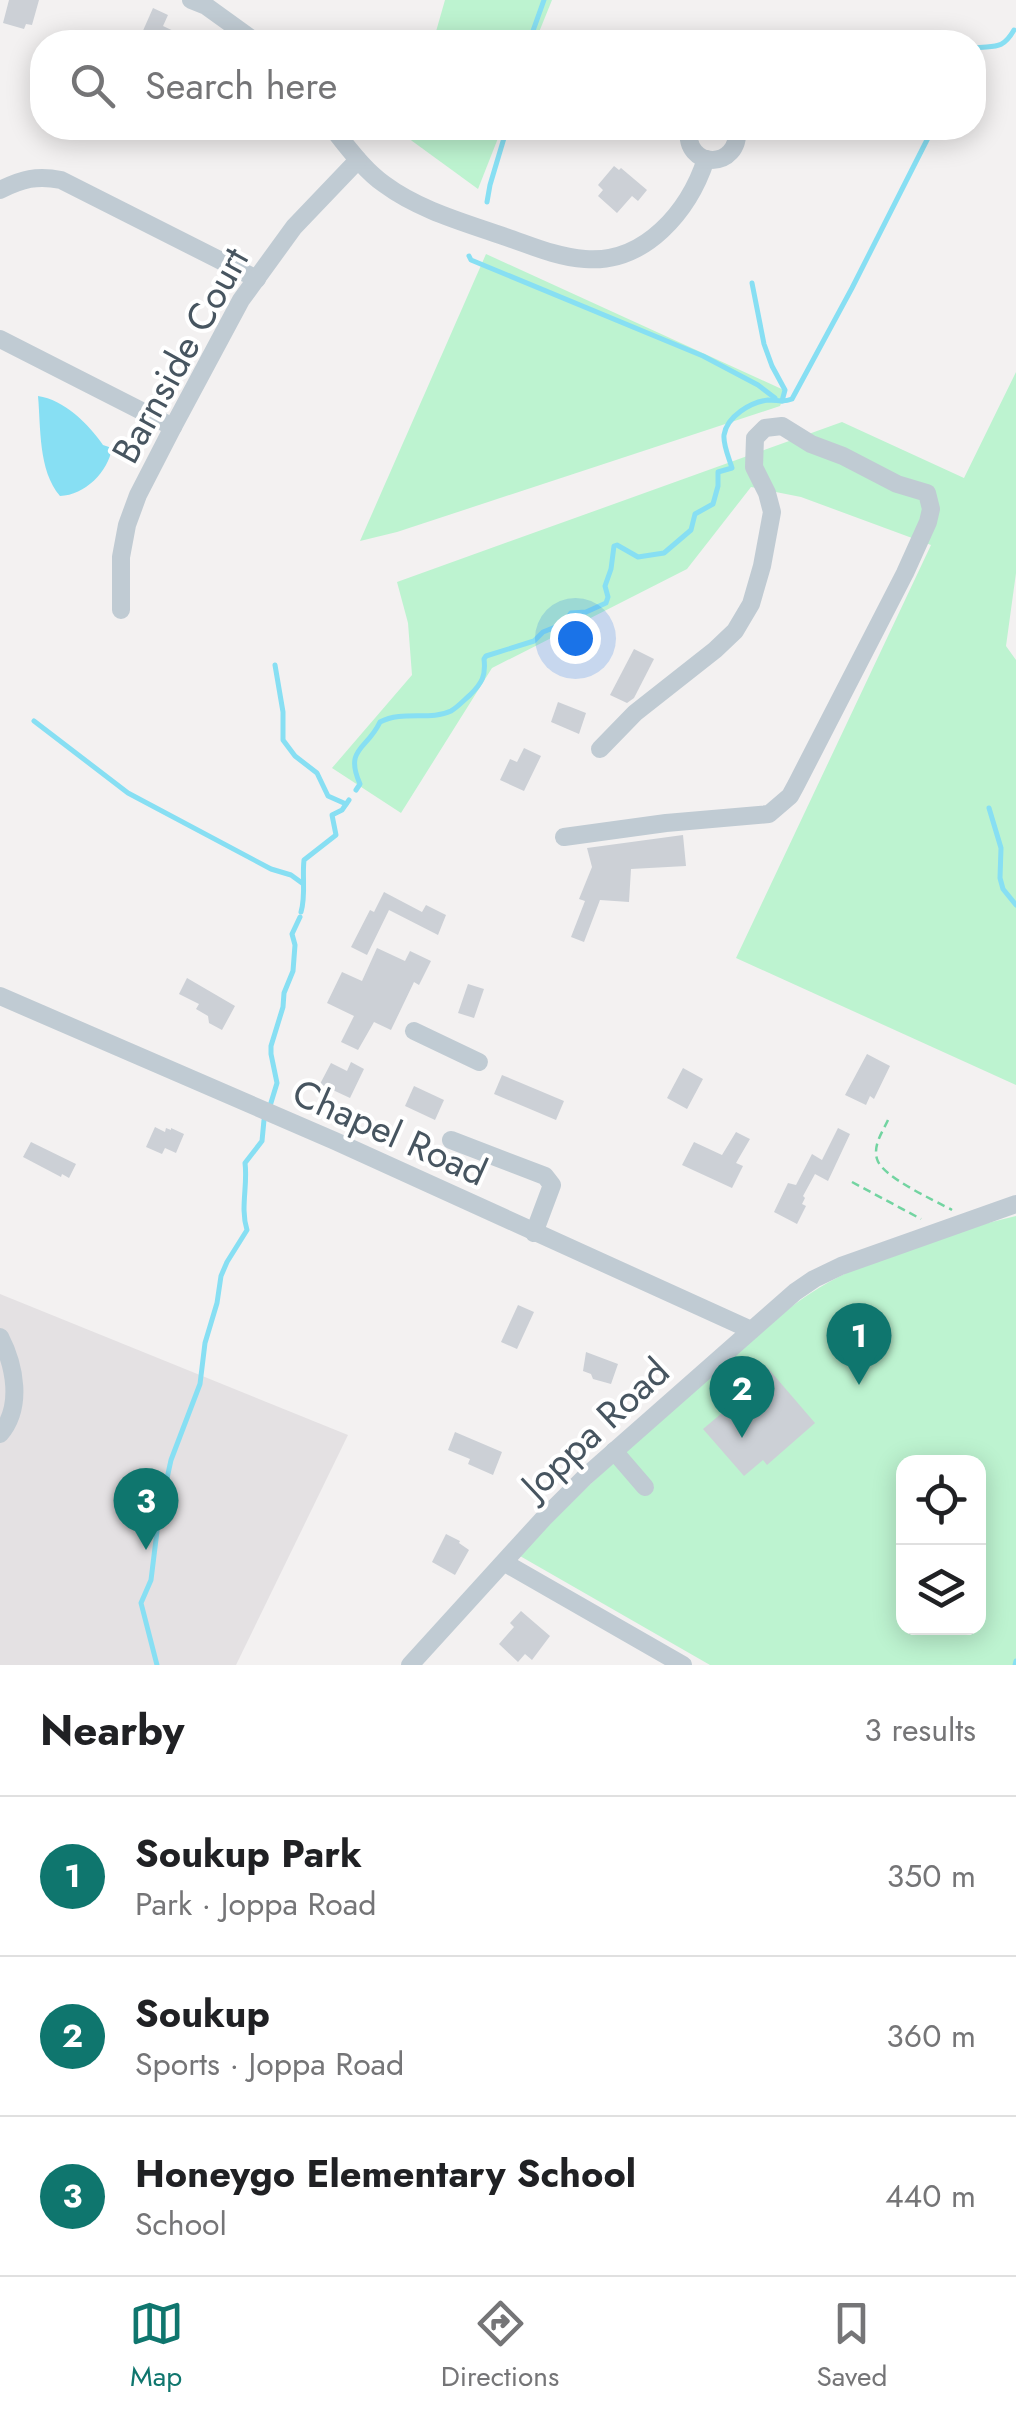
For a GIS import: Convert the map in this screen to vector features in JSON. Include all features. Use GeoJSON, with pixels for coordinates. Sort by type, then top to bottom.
{"type":"FeatureCollection","features":[{"type":"Feature","properties":{"kind":"street"},"geometry":{"type":"LineString","coordinates":[[191,0],[239,30]]}},
{"type":"Feature","properties":{"kind":"street"},"geometry":{"type":"LineString","coordinates":[[342,140],[381,182],[408,200],[562,256],[589,260],[622,254],[662,232],[690,197],[706,160]]}},
{"type":"Feature","properties":{"kind":"street"},"geometry":{"type":"LineString","coordinates":[[688,140],[692,150],[706,160],[730,153],[736,140]]}},
{"type":"Feature","properties":{"kind":"street","name":"Barnside Court"},"geometry":{"type":"LineString","coordinates":[[121,610],[121,557],[127,525],[173,426],[228,322],[257,279],[304,216],[358,160]]}},
{"type":"Feature","properties":{"kind":"street"},"geometry":{"type":"LineString","coordinates":[[0,190],[43,176],[61,180],[257,279]]}},
{"type":"Feature","properties":{"kind":"street"},"geometry":{"type":"LineString","coordinates":[[0,339],[173,426]]}},
{"type":"Feature","properties":{"kind":"street"},"geometry":{"type":"LineString","coordinates":[[564,837],[666,823],[746,818],[769,814],[780,806],[796,785],[905,573],[932,509],[926,494],[811,444],[782,426],[765,428],[755,438],[754,466],[772,512],[752,604],[735,631],[635,714],[600,750]]}},
{"type":"Feature","properties":{"kind":"street","name":"Chapel Road"},"geometry":{"type":"LineString","coordinates":[[0,996],[334,1141],[751,1330]]}},
{"type":"Feature","properties":{"kind":"street"},"geometry":{"type":"LineString","coordinates":[[414,1031],[479,1062]]}},
{"type":"Feature","properties":{"kind":"street"},"geometry":{"type":"LineString","coordinates":[[450,1140],[544,1176],[552,1185],[534,1233]]}},
{"type":"Feature","properties":{"kind":"street","name":"Joppa Road"},"geometry":{"type":"LineString","coordinates":[[410,1665],[543,1519],[794,1292],[842,1266],[1016,1204]]}},
{"type":"Feature","properties":{"kind":"street"},"geometry":{"type":"LineString","coordinates":[[0,1337],[14,1374],[14,1395],[8,1425],[0,1434]]}},
{"type":"Feature","properties":{"kind":"street"},"geometry":{"type":"LineString","coordinates":[[614,1451],[645,1487]]}},
{"type":"Feature","properties":{"kind":"street"},"geometry":{"type":"LineString","coordinates":[[505,1562],[681,1664]]}},
{"type":"Feature","properties":{"kind":"path"},"geometry":{"type":"LineString","coordinates":[[888,1120],[877,1144],[877,1160],[884,1172],[968,1219]]}},
{"type":"Feature","properties":{"kind":"path"},"geometry":{"type":"LineString","coordinates":[[852,1182],[917,1216],[935,1231]]}},
{"type":"Feature","properties":{"kind":"shaded area"},"geometry":{"type":"Polygon","coordinates":[[[0,1294],[348,1435],[236,1665],[0,1665],[0,1294]]]}},
{"type":"Feature","properties":{"kind":"green space"},"geometry":{"type":"Polygon","coordinates":[[[445,0],[552,0],[540,30],[436,30],[445,0]]]}},
{"type":"Feature","properties":{"kind":"green space"},"geometry":{"type":"Polygon","coordinates":[[[411,140],[497,140],[478,189],[411,140]]]}},
{"type":"Feature","properties":{"kind":"green space"},"geometry":{"type":"Polygon","coordinates":[[[486,254],[786,391],[780,406],[360,541],[486,254]]]}},
{"type":"Feature","properties":{"kind":"green space"},"geometry":{"type":"Polygon","coordinates":[[[1016,372],[1016,573],[1006,646],[1016,660],[1016,1085],[736,958],[931,545],[801,497],[751,487],[687,569],[492,668],[401,813],[332,768],[412,675],[408,623],[397,582],[842,422],[964,478],[1016,372]]]}},
{"type":"Feature","properties":{"kind":"green space"},"geometry":{"type":"Polygon","coordinates":[[[1016,1216],[1016,1665],[710,1665],[520,1556],[612,1464],[797,1303],[829,1282],[920,1243],[1016,1216]]]}},
{"type":"Feature","properties":{"kind":"water"},"geometry":{"type":"Polygon","coordinates":[[[38,396],[66,407],[103,445],[112,448],[100,473],[86,487],[69,495],[60,496],[48,474],[38,396]]]}},
{"type":"Feature","properties":{"kind":"building"},"geometry":{"type":"Polygon","coordinates":[[[9,0],[39,0],[32,25],[26,24],[24,29],[3,23],[9,0]]]}},
{"type":"Feature","properties":{"kind":"building"},"geometry":{"type":"Polygon","coordinates":[[[153,8],[168,15],[163,26],[172,30],[143,30],[153,8]]]}},
{"type":"Feature","properties":{"kind":"building"},"geometry":{"type":"Polygon","coordinates":[[[614,166],[647,190],[638,201],[632,196],[617,213],[598,196],[603,190],[598,185],[614,166]]]}},
{"type":"Feature","properties":{"kind":"building"},"geometry":{"type":"Polygon","coordinates":[[[634,649],[654,659],[634,698],[627,703],[610,695],[634,649]]]}},
{"type":"Feature","properties":{"kind":"building"},"geometry":{"type":"Polygon","coordinates":[[[558,702],[586,713],[579,734],[551,722],[558,702]]]}},
{"type":"Feature","properties":{"kind":"building"},"geometry":{"type":"Polygon","coordinates":[[[524,748],[541,756],[524,791],[500,780],[510,759],[517,762],[524,748]]]}},
{"type":"Feature","properties":{"kind":"building"},"geometry":{"type":"Polygon","coordinates":[[[683,835],[686,866],[631,869],[629,902],[600,900],[584,942],[571,937],[585,901],[579,899],[592,867],[587,848],[683,835]]]}},
{"type":"Feature","properties":{"kind":"building"},"geometry":{"type":"Polygon","coordinates":[[[384,892],[422,912],[426,905],[446,915],[438,935],[389,910],[367,955],[351,947],[384,892]]]}},
{"type":"Feature","properties":{"kind":"building"},"geometry":{"type":"Polygon","coordinates":[[[377,948],[405,961],[410,951],[431,961],[419,985],[414,982],[391,1030],[374,1022],[358,1050],[341,1042],[354,1016],[327,1003],[342,972],[362,981],[377,948]]]}},
{"type":"Feature","properties":{"kind":"building"},"geometry":{"type":"Polygon","coordinates":[[[187,978],[235,1006],[222,1030],[196,1009],[199,1004],[179,994],[187,978]]]}},
{"type":"Feature","properties":{"kind":"building"},"geometry":{"type":"Polygon","coordinates":[[[468,984],[484,989],[474,1018],[458,1013],[468,984]]]}},
{"type":"Feature","properties":{"kind":"building"},"geometry":{"type":"Polygon","coordinates":[[[867,1054],[890,1066],[874,1099],[870,1096],[866,1105],[845,1095],[867,1054]]]}},
{"type":"Feature","properties":{"kind":"building"},"geometry":{"type":"Polygon","coordinates":[[[351,1062],[364,1069],[350,1098],[320,1084],[331,1063],[347,1071],[351,1062]]]}},
{"type":"Feature","properties":{"kind":"building"},"geometry":{"type":"Polygon","coordinates":[[[683,1068],[703,1079],[687,1109],[667,1098],[683,1068]]]}},
{"type":"Feature","properties":{"kind":"building"},"geometry":{"type":"Polygon","coordinates":[[[502,1075],[564,1101],[556,1120],[494,1094],[502,1075]]]}},
{"type":"Feature","properties":{"kind":"building"},"geometry":{"type":"Polygon","coordinates":[[[414,1086],[444,1100],[435,1120],[405,1106],[414,1086]]]}},
{"type":"Feature","properties":{"kind":"building"},"geometry":{"type":"Polygon","coordinates":[[[155,1127],[184,1134],[176,1153],[165,1148],[162,1154],[146,1147],[155,1127]]]}},
{"type":"Feature","properties":{"kind":"building"},"geometry":{"type":"Polygon","coordinates":[[[838,1128],[850,1134],[828,1181],[815,1174],[803,1196],[802,1204],[806,1206],[797,1224],[774,1212],[788,1183],[796,1185],[812,1154],[822,1160],[838,1128]]]}},
{"type":"Feature","properties":{"kind":"building"},"geometry":{"type":"Polygon","coordinates":[[[736,1132],[750,1139],[736,1163],[743,1166],[732,1188],[682,1165],[694,1142],[722,1155],[736,1132]]]}},
{"type":"Feature","properties":{"kind":"building"},"geometry":{"type":"Polygon","coordinates":[[[31,1142],[76,1164],[69,1178],[23,1157],[31,1142]]]}},
{"type":"Feature","properties":{"kind":"building"},"geometry":{"type":"Polygon","coordinates":[[[518,1305],[534,1312],[517,1349],[501,1342],[518,1305]]]}},
{"type":"Feature","properties":{"kind":"building"},"geometry":{"type":"Polygon","coordinates":[[[586,1352],[618,1364],[611,1384],[593,1379],[583,1371],[586,1352]]]}},
{"type":"Feature","properties":{"kind":"building"},"geometry":{"type":"Polygon","coordinates":[[[766,1366],[815,1423],[767,1465],[763,1460],[744,1476],[703,1429],[722,1413],[717,1407],[766,1366]]]}},
{"type":"Feature","properties":{"kind":"building"},"geometry":{"type":"Polygon","coordinates":[[[455,1432],[502,1452],[493,1475],[448,1450],[455,1432]]]}},
{"type":"Feature","properties":{"kind":"building"},"geometry":{"type":"Polygon","coordinates":[[[446,1534],[469,1550],[455,1575],[432,1562],[446,1534]]]}},
{"type":"Feature","properties":{"kind":"building"},"geometry":{"type":"Polygon","coordinates":[[[521,1611],[550,1636],[532,1660],[525,1654],[518,1662],[499,1644],[514,1627],[510,1623],[521,1611]]]}},
{"type":"Feature","properties":{"kind":"waterway"},"geometry":{"type":"LineString","coordinates":[[533,30],[544,0]]}},
{"type":"Feature","properties":{"kind":"waterway"},"geometry":{"type":"LineString","coordinates":[[986,47],[1001,44],[1014,30]]}},
{"type":"Feature","properties":{"kind":"waterway"},"geometry":{"type":"LineString","coordinates":[[487,202],[503,140]]}},
{"type":"Feature","properties":{"kind":"waterway"},"geometry":{"type":"LineString","coordinates":[[356,790],[360,784],[356,756],[380,722],[451,711],[480,683],[486,656],[534,641],[543,632],[563,624],[571,613],[586,612],[606,603],[605,586],[614,546],[638,557],[664,553],[691,530],[695,514],[713,504],[718,472],[732,468],[725,447],[726,428],[741,411],[754,404],[792,399],[927,140]]}},
{"type":"Feature","properties":{"kind":"waterway"},"geometry":{"type":"LineString","coordinates":[[469,256],[703,356],[775,398]]}},
{"type":"Feature","properties":{"kind":"waterway"},"geometry":{"type":"LineString","coordinates":[[752,283],[764,344],[785,390],[782,401]]}},
{"type":"Feature","properties":{"kind":"waterway"},"geometry":{"type":"LineString","coordinates":[[275,665],[283,740],[295,756],[317,773],[328,796],[346,804]]}},
{"type":"Feature","properties":{"kind":"waterway"},"geometry":{"type":"LineString","coordinates":[[34,721],[128,793],[302,883]]}},
{"type":"Feature","properties":{"kind":"waterway"},"geometry":{"type":"LineString","coordinates":[[301,912],[304,860],[336,835],[332,815],[349,800]]}},
{"type":"Feature","properties":{"kind":"waterway"},"geometry":{"type":"LineString","coordinates":[[989,808],[1001,848],[1003,889],[1016,905]]}},
{"type":"Feature","properties":{"kind":"waterway"},"geometry":{"type":"LineString","coordinates":[[270,1106],[277,1083],[271,1046],[293,971],[292,934],[300,917]]}},
{"type":"Feature","properties":{"kind":"waterway"},"geometry":{"type":"LineString","coordinates":[[157,1665],[141,1603],[151,1580],[171,1460],[200,1384],[221,1276],[247,1230],[245,1163],[262,1141],[264,1120]]}},
{"type":"Feature","properties":{"kind":"waterway"},"geometry":{"type":"LineString","coordinates":[[1015,1665],[1016,1661]]}},
{"type":"Feature","properties":{"kind":"place","name":"Soukup Park"},"geometry":{"type":"Point","coordinates":[859,1385]}},
{"type":"Feature","properties":{"kind":"place","name":"Soukup"},"geometry":{"type":"Point","coordinates":[742,1438]}},
{"type":"Feature","properties":{"kind":"place","name":"Honeygo Elementary School"},"geometry":{"type":"Point","coordinates":[146,1550]}}]}
